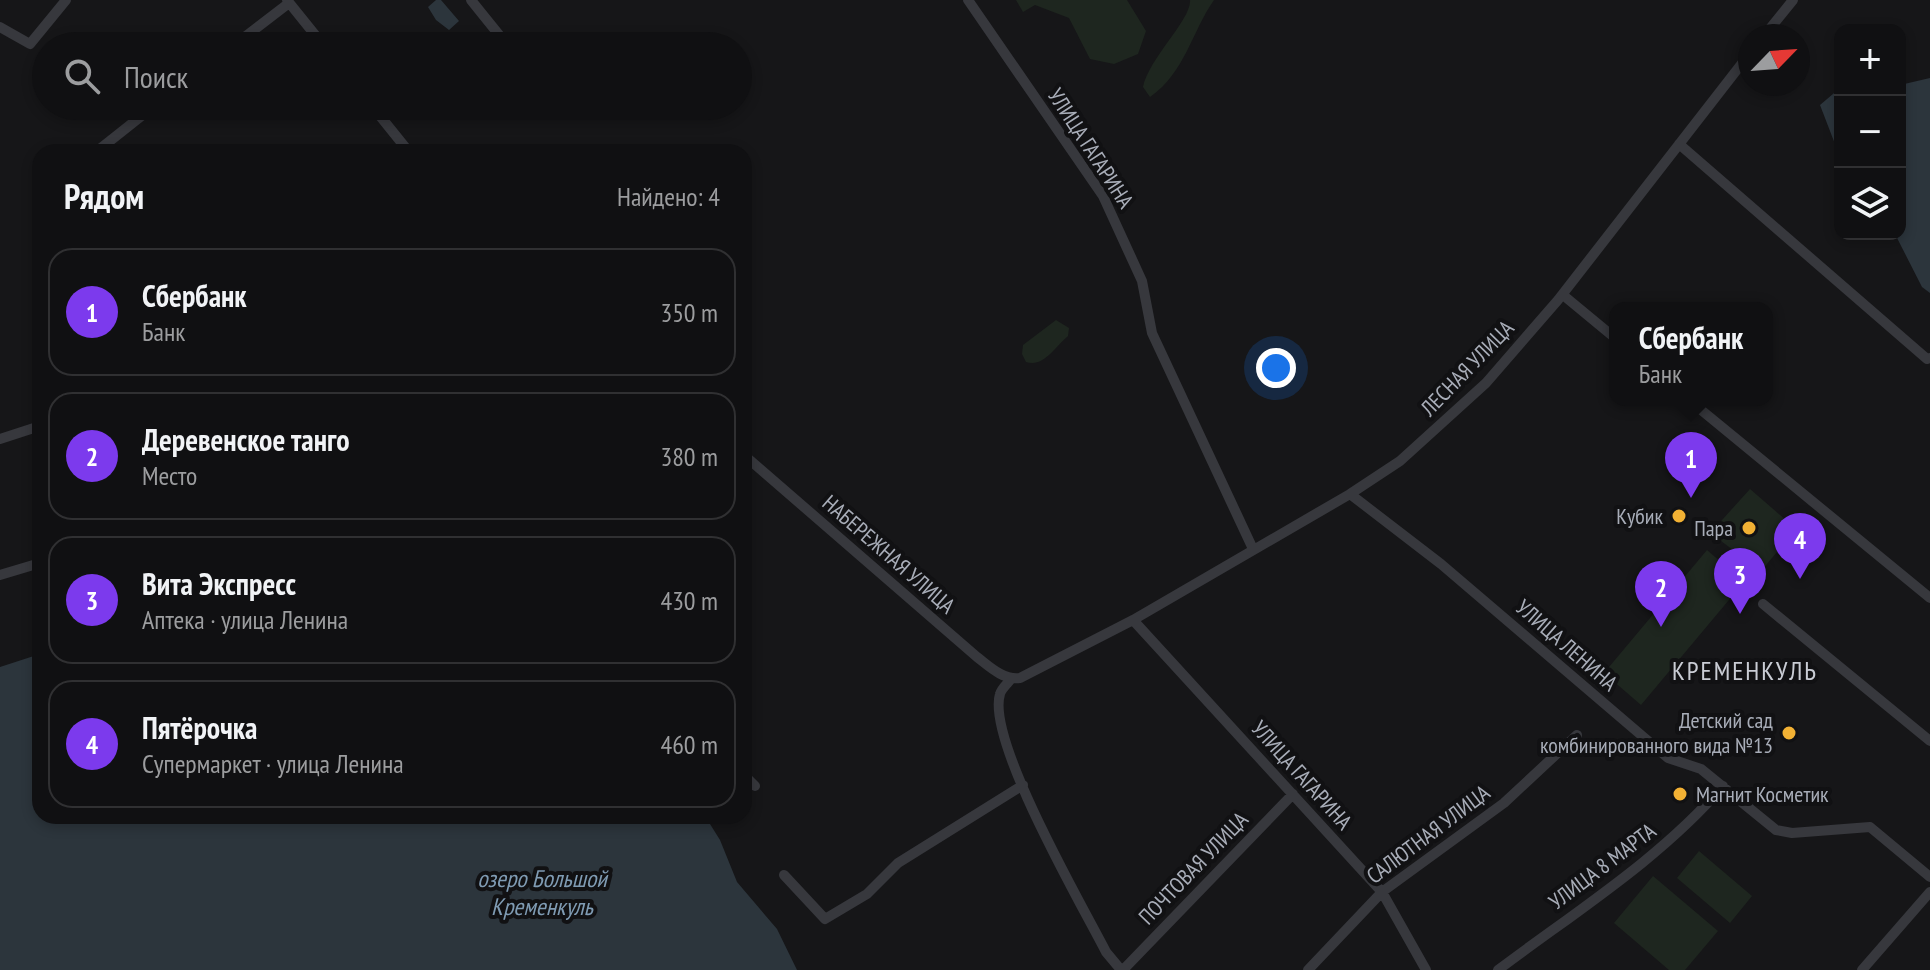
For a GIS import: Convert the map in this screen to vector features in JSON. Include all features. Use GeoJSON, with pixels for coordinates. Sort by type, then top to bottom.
{"type":"FeatureCollection","features":[{"type":"Feature","properties":{"kind":"street"},"geometry":{"type":"LineString","coordinates":[[40,32],[66,0]]}},
{"type":"Feature","properties":{"kind":"street"},"geometry":{"type":"LineString","coordinates":[[471,0],[497,32]]}},
{"type":"Feature","properties":{"kind":"street","name":"УЛИЦА ГАГАРИНА"},"geometry":{"type":"LineString","coordinates":[[968,0],[1103,196],[1142,281],[1152,333],[1253,549]]}},
{"type":"Feature","properties":{"kind":"street"},"geometry":{"type":"LineString","coordinates":[[1774,24],[1793,0]]}},
{"type":"Feature","properties":{"kind":"street"},"geometry":{"type":"LineString","coordinates":[[250,32],[288,2],[313,32]]}},
{"type":"Feature","properties":{"kind":"street"},"geometry":{"type":"LineString","coordinates":[[0,27],[30,44],[32,42]]}},
{"type":"Feature","properties":{"kind":"street","name":"ЛЕСНАЯ УЛИЦА"},"geometry":{"type":"LineString","coordinates":[[1133,620],[1350,494],[1400,461],[1472,396],[1563,295],[1738,68]]}},
{"type":"Feature","properties":{"kind":"street"},"geometry":{"type":"LineString","coordinates":[[106,144],[136,120]]}},
{"type":"Feature","properties":{"kind":"street"},"geometry":{"type":"LineString","coordinates":[[383,120],[403,144]]}},
{"type":"Feature","properties":{"kind":"street"},"geometry":{"type":"LineString","coordinates":[[1679,144],[1927,359],[1930,358]]}},
{"type":"Feature","properties":{"kind":"street"},"geometry":{"type":"LineString","coordinates":[[1563,295],[1609,333]]}},
{"type":"Feature","properties":{"kind":"street"},"geometry":{"type":"LineString","coordinates":[[1696,406],[1930,598]]}},
{"type":"Feature","properties":{"kind":"street"},"geometry":{"type":"LineString","coordinates":[[0,439],[32,429]]}},
{"type":"Feature","properties":{"kind":"street","name":"НАБЕРЕЖНАЯ УЛИЦА"},"geometry":{"type":"LineString","coordinates":[[752,462],[977,657],[1011,679]]}},
{"type":"Feature","properties":{"kind":"street","name":"УЛИЦА ЛЕНИНА"},"geometry":{"type":"LineString","coordinates":[[1350,494],[1441,564],[1668,758],[1701,769],[1776,830],[1792,833],[1870,827],[1930,877]]}},
{"type":"Feature","properties":{"kind":"street"},"geometry":{"type":"LineString","coordinates":[[0,575],[32,565]]}},
{"type":"Feature","properties":{"kind":"street"},"geometry":{"type":"LineString","coordinates":[[1763,604],[1930,741]]}},
{"type":"Feature","properties":{"kind":"street"},"geometry":{"type":"LineString","coordinates":[[1122,970],[1106,952],[1012,762],[1001,720],[1000,694],[1011,679],[1033,673],[1133,620]]}},
{"type":"Feature","properties":{"kind":"street","name":"УЛИЦА ГАГАРИНА"},"geometry":{"type":"LineString","coordinates":[[1133,620],[1382,892],[1426,970]]}},
{"type":"Feature","properties":{"kind":"street","name":"САЛЮТНАЯ УЛИЦА"},"geometry":{"type":"LineString","coordinates":[[1308,970],[1382,892],[1504,803],[1577,735]]}},
{"type":"Feature","properties":{"kind":"street"},"geometry":{"type":"LineString","coordinates":[[752,783],[755,786]]}},
{"type":"Feature","properties":{"kind":"street"},"geometry":{"type":"LineString","coordinates":[[784,875],[825,919],[867,894],[898,863],[1023,785]]}},
{"type":"Feature","properties":{"kind":"street","name":"УЛИЦА 8 МАРТА"},"geometry":{"type":"LineString","coordinates":[[1498,970],[1658,851],[1693,820],[1723,786]]}},
{"type":"Feature","properties":{"kind":"street","name":"ПОЧТОВАЯ УЛИЦА"},"geometry":{"type":"LineString","coordinates":[[1122,970],[1293,794]]}},
{"type":"Feature","properties":{"kind":"street"},"geometry":{"type":"LineString","coordinates":[[1862,970],[1930,892]]}},
{"type":"Feature","properties":{"kind":"shaded area"},"geometry":{"type":"Polygon","coordinates":[[[1016,0],[1127,0],[1146,31],[1138,54],[1114,64],[1090,59],[1069,18],[1035,5],[1023,12],[1016,0]]]}},
{"type":"Feature","properties":{"kind":"shaded area"},"geometry":{"type":"Polygon","coordinates":[[[1190,0],[1214,0],[1180,64],[1150,97],[1143,87],[1147,76],[1184,18],[1190,0]]]}},
{"type":"Feature","properties":{"kind":"shaded area"},"geometry":{"type":"Polygon","coordinates":[[[1056,320],[1069,328],[1068,336],[1043,359],[1026,362],[1022,354],[1023,345],[1056,320]]]}},
{"type":"Feature","properties":{"kind":"shaded area"},"geometry":{"type":"Polygon","coordinates":[[[1750,489],[1794,527],[1794,532],[1761,571],[1713,535],[1713,530],[1750,489]]]}},
{"type":"Feature","properties":{"kind":"shaded area"},"geometry":{"type":"Polygon","coordinates":[[[1707,550],[1744,582],[1641,705],[1604,673],[1707,550]]]}},
{"type":"Feature","properties":{"kind":"shaded area"},"geometry":{"type":"Polygon","coordinates":[[[1699,851],[1752,896],[1730,923],[1677,878],[1699,851]]]}},
{"type":"Feature","properties":{"kind":"shaded area"},"geometry":{"type":"Polygon","coordinates":[[[1653,876],[1718,931],[1685,970],[1669,970],[1614,923],[1653,876]]]}},
{"type":"Feature","properties":{"kind":"water"},"geometry":{"type":"Polygon","coordinates":[[[441,0],[459,21],[449,30],[436,20],[428,7],[441,0]]]}},
{"type":"Feature","properties":{"kind":"water"},"geometry":{"type":"Polygon","coordinates":[[[1930,78],[1930,293],[1922,287],[1898,240],[1906,240],[1906,84],[1930,78]]]}},
{"type":"Feature","properties":{"kind":"water"},"geometry":{"type":"Polygon","coordinates":[[[1834,93],[1834,141],[1820,105],[1834,93]]]}},
{"type":"Feature","properties":{"kind":"water","name":"озеро Большой Кременкуль"},"geometry":{"type":"Polygon","coordinates":[[[32,657],[32,824],[710,824],[737,882],[777,929],[797,970],[0,970],[0,667],[32,657]]]}},
{"type":"Feature","properties":{"kind":"place","name":"Сбербанк"},"geometry":{"type":"Point","coordinates":[1691,498]}},
{"type":"Feature","properties":{"kind":"place","name":"Кубик"},"geometry":{"type":"Point","coordinates":[1679,516]}},
{"type":"Feature","properties":{"kind":"place","name":"Пара"},"geometry":{"type":"Point","coordinates":[1749,528]}},
{"type":"Feature","properties":{"kind":"place","name":"Пятёрочка"},"geometry":{"type":"Point","coordinates":[1800,579]}},
{"type":"Feature","properties":{"kind":"place","name":"Вита Экспресс"},"geometry":{"type":"Point","coordinates":[1740,614]}},
{"type":"Feature","properties":{"kind":"place","name":"Деревенское танго"},"geometry":{"type":"Point","coordinates":[1661,627]}},
{"type":"Feature","properties":{"kind":"place","name":"Детский сад комбинированного вида №13"},"geometry":{"type":"Point","coordinates":[1789,733]}},
{"type":"Feature","properties":{"kind":"place","name":"Магнит Косметик"},"geometry":{"type":"Point","coordinates":[1680,794]}},
{"type":"Feature","properties":{"kind":"district","name":"КРЕМЕНКУЛЬ"},"geometry":{"type":"Point","coordinates":[1745,671]}}]}
